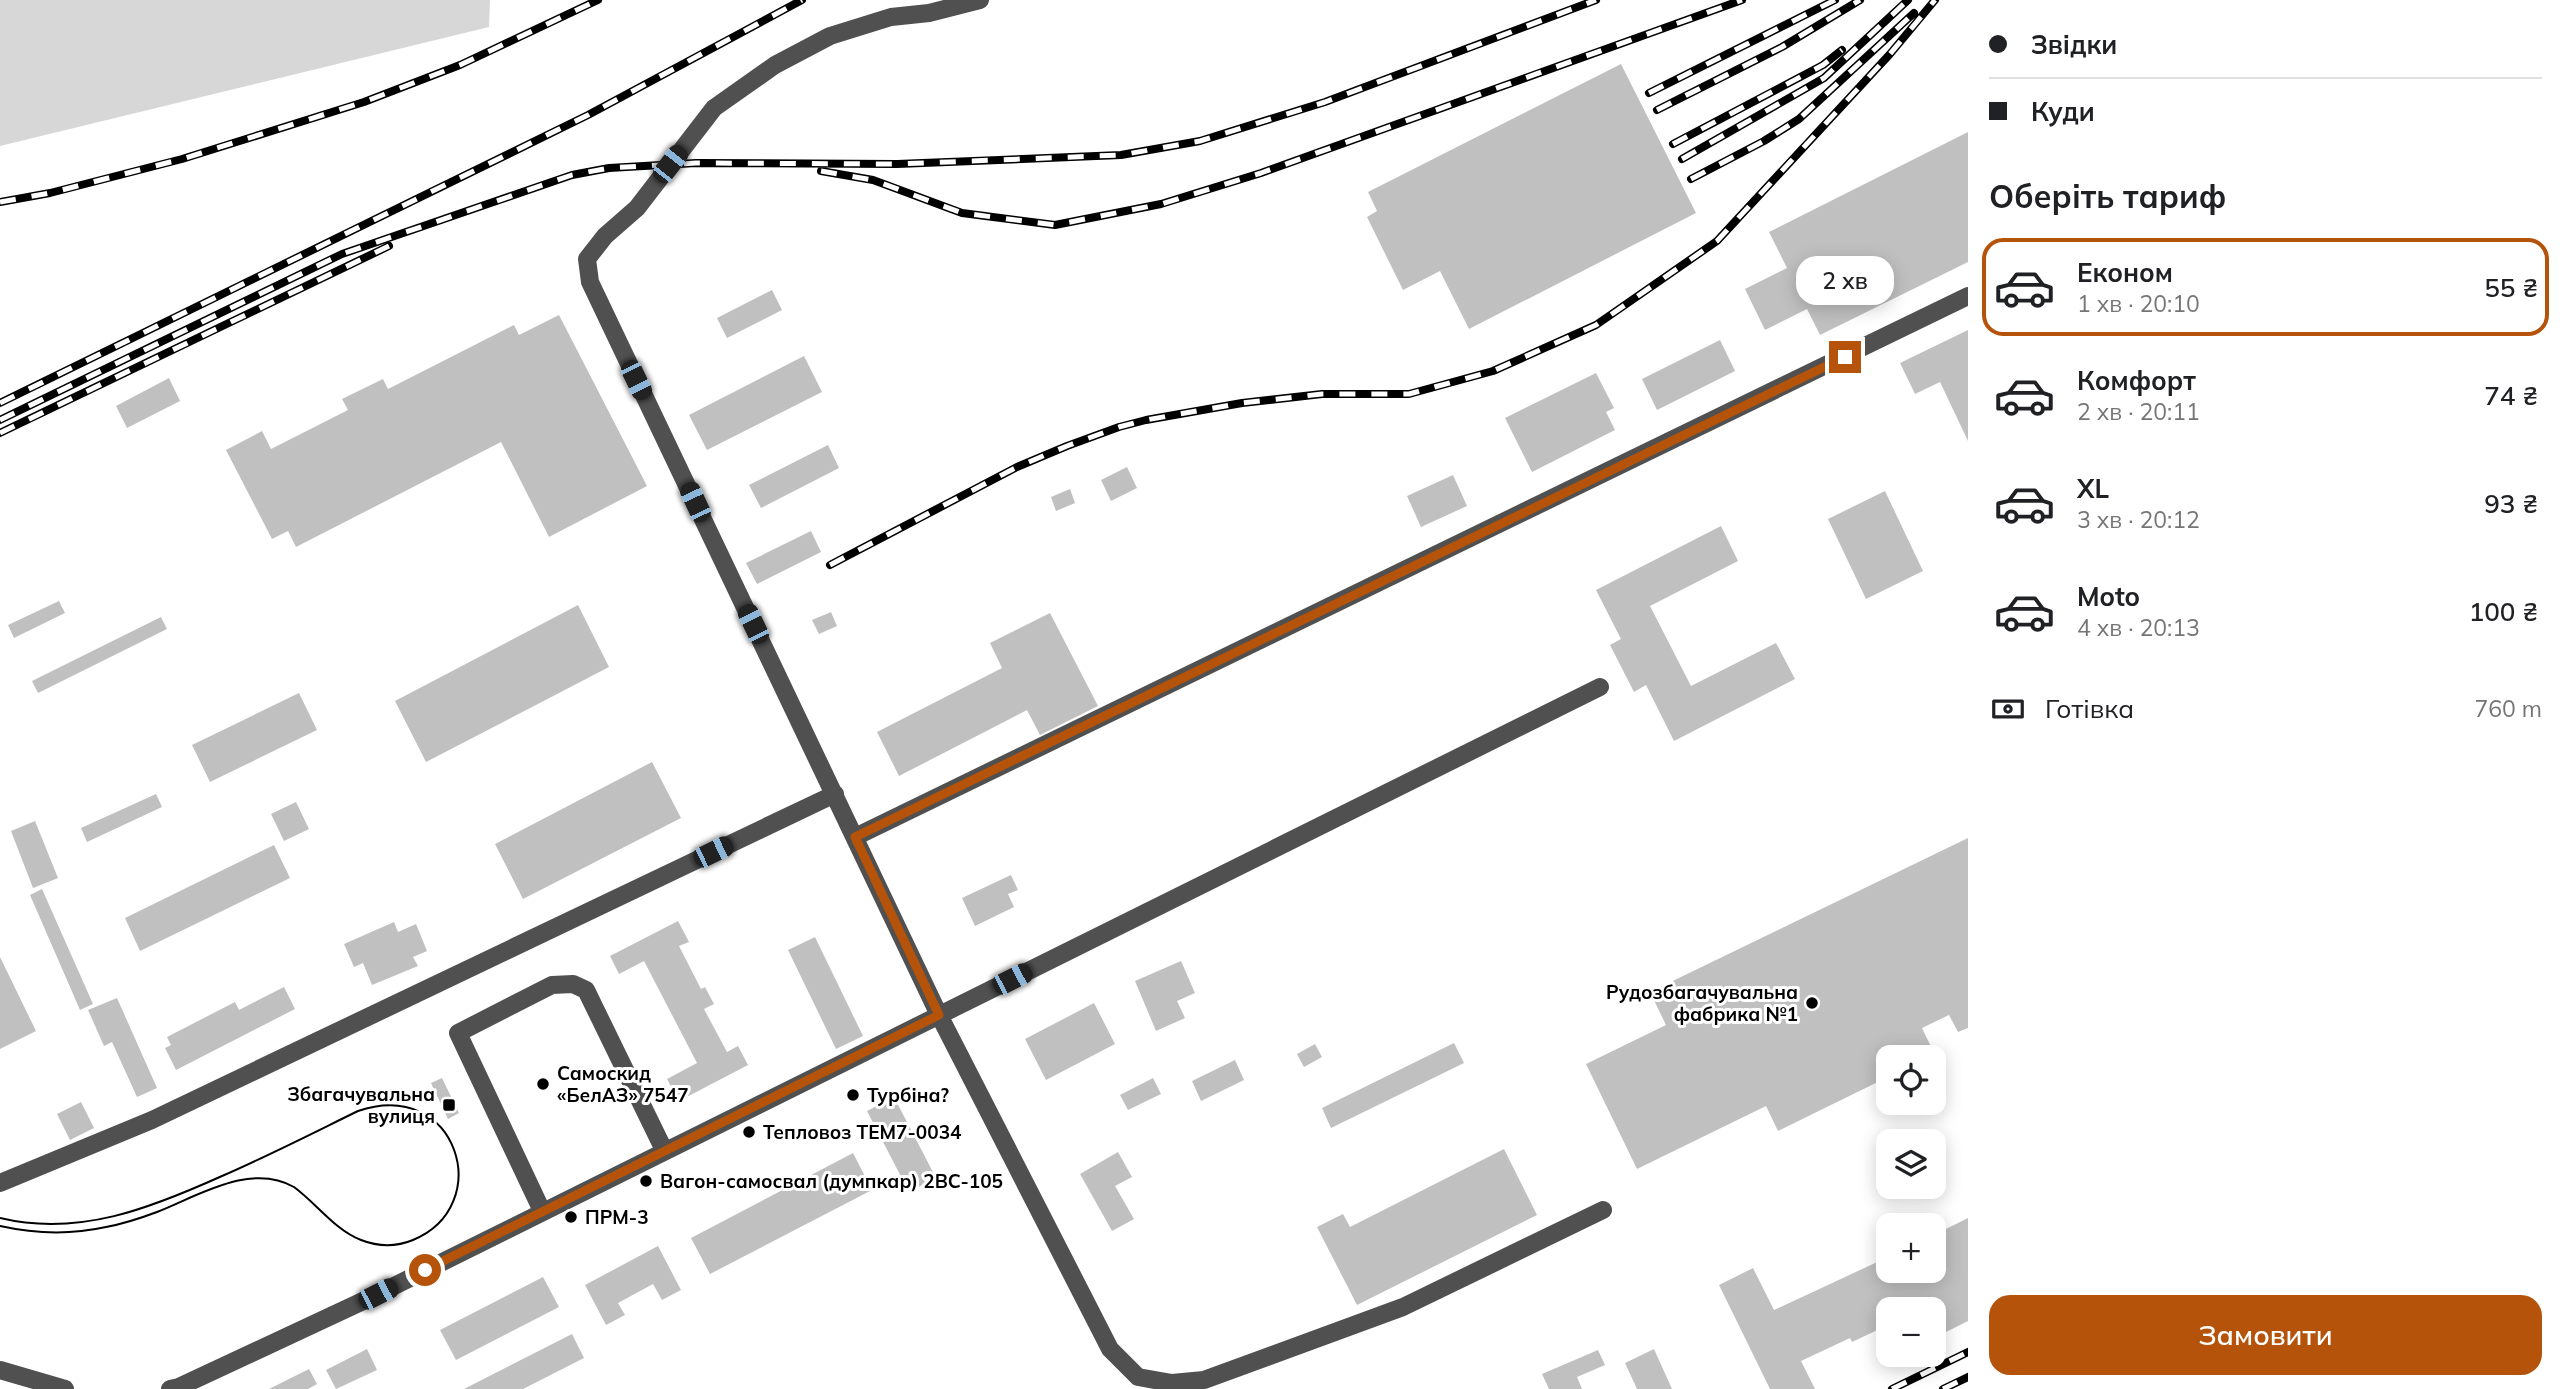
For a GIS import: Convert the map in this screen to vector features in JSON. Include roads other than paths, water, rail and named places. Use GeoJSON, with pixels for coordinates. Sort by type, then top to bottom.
{"type":"FeatureCollection","features":[{"type":"Feature","properties":{"kind":"street"},"geometry":{"type":"LineString","coordinates":[[980,0],[929,13],[891,17],[830,36],[775,65],[714,108],[638,208],[605,236],[587,259],[590,282],[939,1015],[1110,1349],[1138,1377],[1172,1383],[1204,1380],[1404,1307],[1603,1210]]}},
{"type":"Feature","properties":{"kind":"street"},"geometry":{"type":"LineString","coordinates":[[855,837],[1968,296]]}},
{"type":"Feature","properties":{"kind":"street"},"geometry":{"type":"LineString","coordinates":[[170,1389],[378,1294],[1600,687]]}},
{"type":"Feature","properties":{"kind":"street"},"geometry":{"type":"LineString","coordinates":[[0,1183],[164,1114],[835,794]]}},
{"type":"Feature","properties":{"kind":"street"},"geometry":{"type":"LineString","coordinates":[[542,1211],[458,1034],[552,985],[573,984],[586,990],[664,1150]]}},
{"type":"Feature","properties":{"kind":"street"},"geometry":{"type":"LineString","coordinates":[[0,1370],[65,1389]]}},
{"type":"Feature","properties":{"kind":"tram line"},"geometry":{"type":"LineString","coordinates":[[0,1218],[58,1224],[114,1216],[195,1188],[358,1111],[392,1105],[420,1112],[441,1128],[454,1150],[458,1175],[453,1201],[439,1223],[413,1240],[394,1245],[374,1244],[352,1236],[294,1187],[277,1180],[260,1178],[225,1184],[157,1212],[93,1230],[27,1231],[0,1226]]}},
{"type":"Feature","properties":{"kind":"railway"},"geometry":{"type":"LineString","coordinates":[[0,202],[50,193],[182,159],[364,102],[460,65],[598,0]]}},
{"type":"Feature","properties":{"kind":"railway"},"geometry":{"type":"LineString","coordinates":[[0,403],[588,115],[802,0]]}},
{"type":"Feature","properties":{"kind":"railway"},"geometry":{"type":"LineString","coordinates":[[0,420],[342,254],[572,175],[609,168],[696,163],[897,164],[1121,155],[1200,141],[1325,102],[1596,0]]}},
{"type":"Feature","properties":{"kind":"railway"},"geometry":{"type":"LineString","coordinates":[[821,171],[873,180],[962,213],[1055,225],[1161,204],[1261,173],[1742,0]]}},
{"type":"Feature","properties":{"kind":"railway"},"geometry":{"type":"LineString","coordinates":[[1649,93],[1835,0]]}},
{"type":"Feature","properties":{"kind":"railway"},"geometry":{"type":"LineString","coordinates":[[1657,110],[1782,47],[1860,0]]}},
{"type":"Feature","properties":{"kind":"railway"},"geometry":{"type":"LineString","coordinates":[[1682,159],[1824,78],[1908,0]]}},
{"type":"Feature","properties":{"kind":"railway"},"geometry":{"type":"LineString","coordinates":[[830,565],[1017,467],[1119,427],[1242,403],[1322,394],[1409,394],[1493,371],[1596,325],[1717,241],[1890,54],[1935,0]]}},
{"type":"Feature","properties":{"kind":"railway"},"geometry":{"type":"LineString","coordinates":[[1691,179],[1764,141],[1799,119],[1914,13]]}},
{"type":"Feature","properties":{"kind":"railway"},"geometry":{"type":"LineString","coordinates":[[1673,144],[1823,65],[1842,50]]}},
{"type":"Feature","properties":{"kind":"railway"},"geometry":{"type":"LineString","coordinates":[[0,433],[389,246]]}},
{"type":"Feature","properties":{"kind":"railway"},"geometry":{"type":"LineString","coordinates":[[1892,1389],[1968,1352]]}},
{"type":"Feature","properties":{"kind":"railway"},"geometry":{"type":"LineString","coordinates":[[1943,1389],[1968,1377]]}},
{"type":"Feature","properties":{"kind":"place","name":"Рудозбагачувальна фабрика №1"},"geometry":{"type":"Point","coordinates":[1812,1003]}},
{"type":"Feature","properties":{"kind":"place","name":"Самоскид «БелАЗ» 7547"},"geometry":{"type":"Point","coordinates":[543,1084]}},
{"type":"Feature","properties":{"kind":"place","name":"Турбіна?"},"geometry":{"type":"Point","coordinates":[853,1095]}},
{"type":"Feature","properties":{"kind":"place","name":"Збагачувальна вулиця"},"geometry":{"type":"Point","coordinates":[449,1105]}},
{"type":"Feature","properties":{"kind":"place","name":"Тепловоз ТЕМ7-0034"},"geometry":{"type":"Point","coordinates":[749,1132]}},
{"type":"Feature","properties":{"kind":"place","name":"Вагон-самосвал (думпкар) 2ВС-105"},"geometry":{"type":"Point","coordinates":[646,1181]}},
{"type":"Feature","properties":{"kind":"place","name":"ПРМ-3"},"geometry":{"type":"Point","coordinates":[571,1217]}}]}
